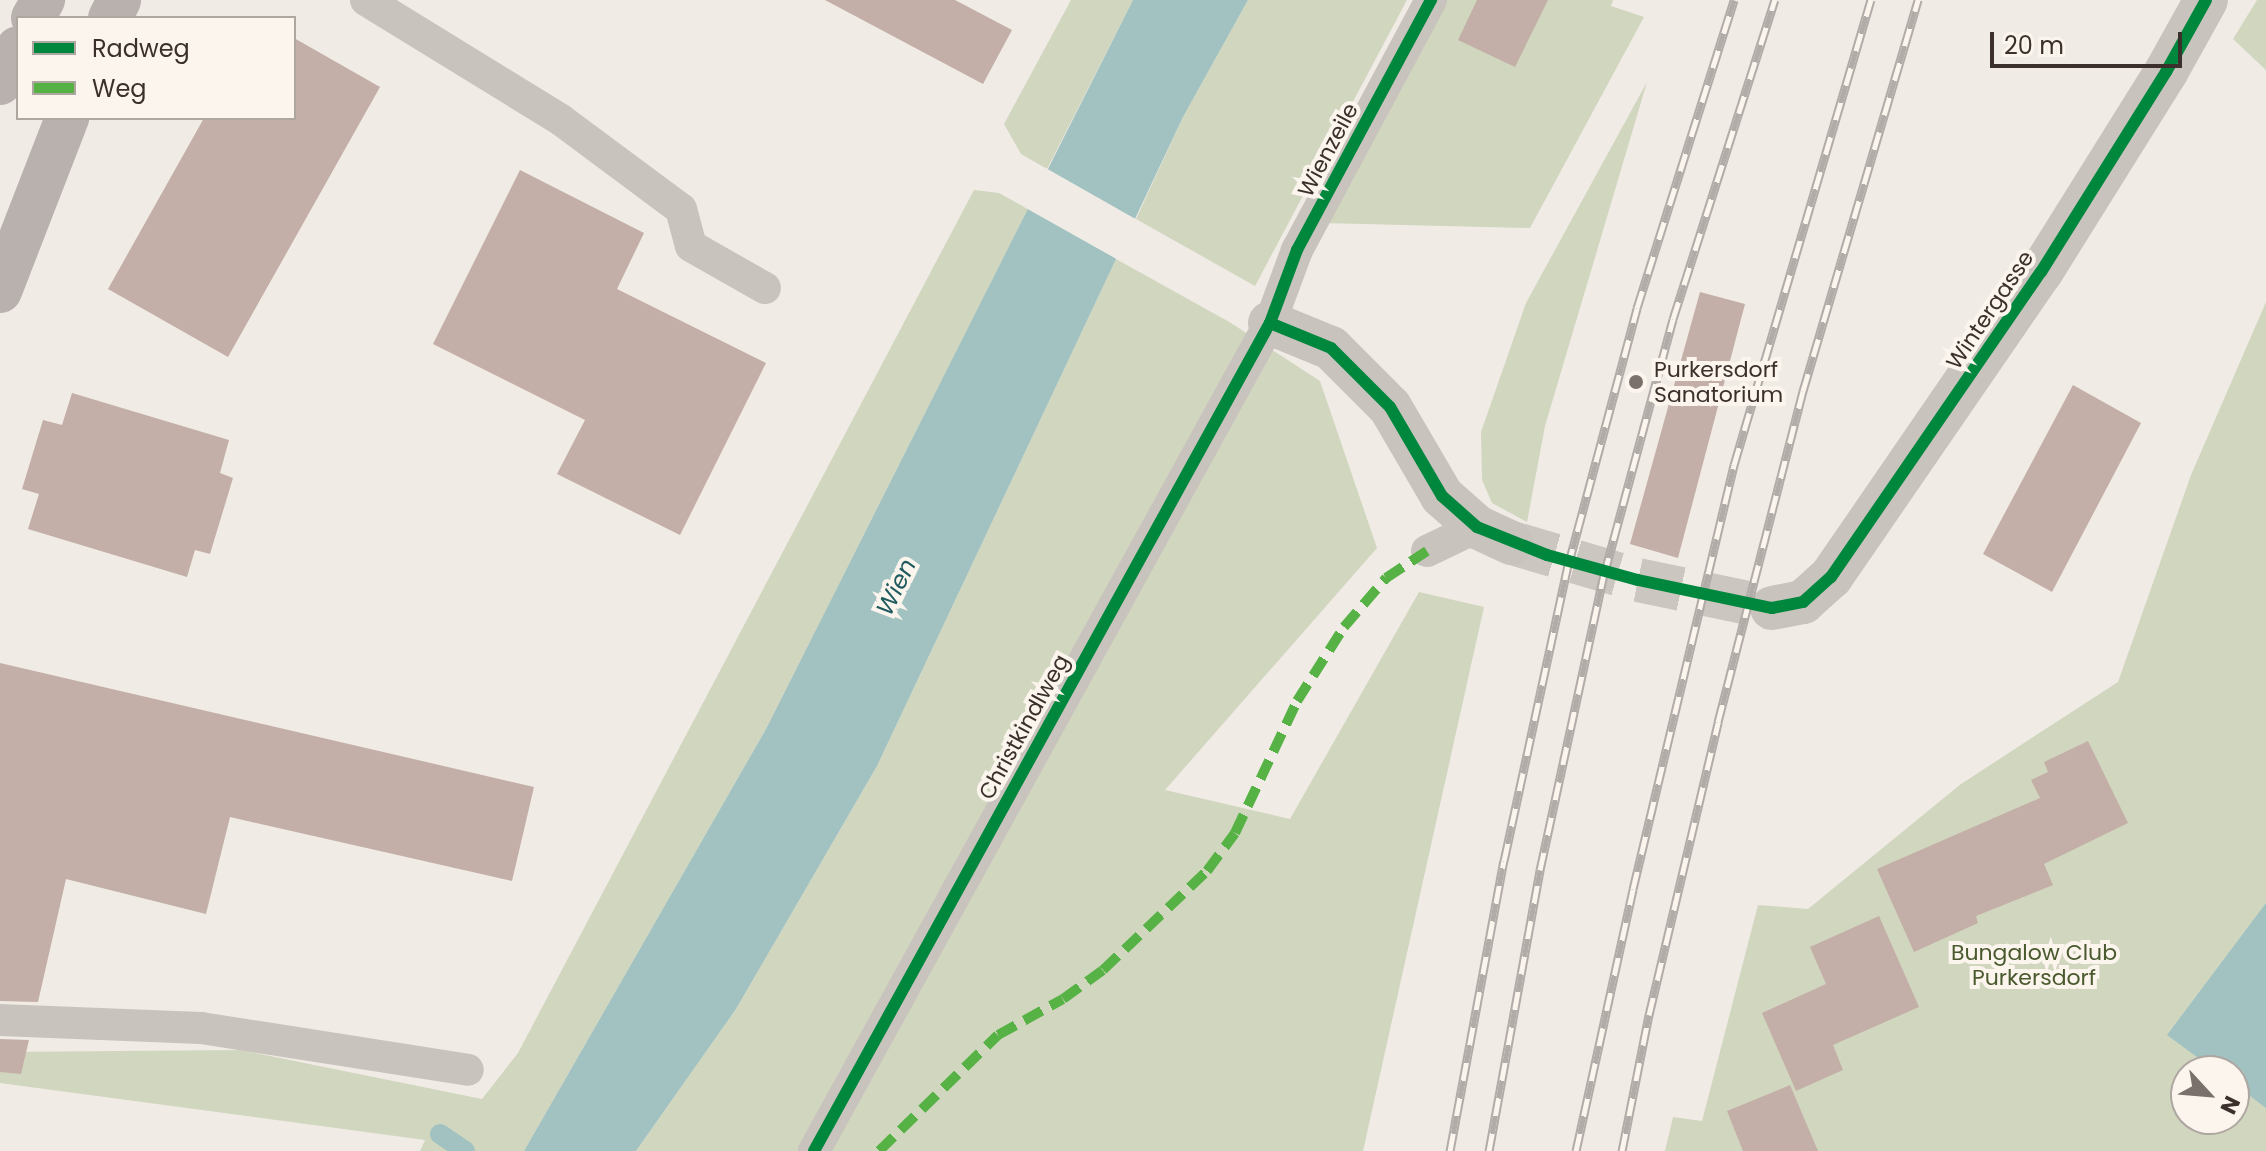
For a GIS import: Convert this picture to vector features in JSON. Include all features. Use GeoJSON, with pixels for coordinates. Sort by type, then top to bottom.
{"type":"FeatureCollection","features":[{"type":"Feature","properties":{"kind":"main road"},"geometry":{"type":"LineString","coordinates":[[0,83],[16,52]]}},
{"type":"Feature","properties":{"kind":"main road"},"geometry":{"type":"LineString","coordinates":[[0,291],[66,120]]}},
{"type":"Feature","properties":{"kind":"street","name":"Wintergasse"},"geometry":{"type":"LineString","coordinates":[[1772,608],[1803,602],[1831,577],[2041,272],[2166,72],[2198,4]]}},
{"type":"Feature","properties":{"kind":"street"},"geometry":{"type":"LineString","coordinates":[[1270,323],[1331,348],[1390,407],[1442,496],[1494,535]]}},
{"type":"Feature","properties":{"kind":"lane"},"geometry":{"type":"LineString","coordinates":[[366,0],[561,120],[681,209],[691,246],[765,288]]}},
{"type":"Feature","properties":{"kind":"lane","name":"Wienzeile"},"geometry":{"type":"LineString","coordinates":[[1270,323],[1297,250],[1431,0]]}},
{"type":"Feature","properties":{"kind":"lane","name":"Christkindlweg"},"geometry":{"type":"LineString","coordinates":[[814,1151],[1270,323]]}},
{"type":"Feature","properties":{"kind":"lane"},"geometry":{"type":"LineString","coordinates":[[1427,551],[1494,535]]}},
{"type":"Feature","properties":{"kind":"lane"},"geometry":{"type":"LineString","coordinates":[[0,1020],[201,1028],[468,1070]]}},
{"type":"Feature","properties":{"kind":"green space"},"geometry":{"type":"Polygon","coordinates":[[[1071,0],[1133,0],[1047,169],[1021,154],[1004,124],[1071,0]]]}},
{"type":"Feature","properties":{"kind":"green space"},"geometry":{"type":"Polygon","coordinates":[[[1248,0],[1407,0],[1255,286],[1136,219],[1183,117],[1248,0]]]}},
{"type":"Feature","properties":{"kind":"green space"},"geometry":{"type":"Polygon","coordinates":[[[1442,0],[1613,0],[1611,6],[1644,17],[1530,228],[1322,223],[1442,0]]]}},
{"type":"Feature","properties":{"kind":"green space"},"geometry":{"type":"Polygon","coordinates":[[[2257,0],[2266,0],[2266,70],[2233,39],[2257,0]]]}},
{"type":"Feature","properties":{"kind":"green space"},"geometry":{"type":"Polygon","coordinates":[[[1647,82],[1545,426],[1527,522],[1492,503],[1482,480],[1481,432],[1526,303],[1647,82]]]}},
{"type":"Feature","properties":{"kind":"green space"},"geometry":{"type":"Polygon","coordinates":[[[974,190],[999,193],[1028,209],[766,729],[524,1151],[420,1151],[425,1140],[0,1083],[0,1052],[241,1050],[482,1099],[518,1053],[974,190]]]}},
{"type":"Feature","properties":{"kind":"green space"},"geometry":{"type":"Polygon","coordinates":[[[1116,259],[1231,323],[1320,381],[1377,548],[1165,790],[1290,819],[1419,592],[1484,607],[1363,1151],[636,1151],[736,1009],[877,766],[1116,259]]]}},
{"type":"Feature","properties":{"kind":"green space","name":"Bungalow Club Purkersdorf"},"geometry":{"type":"Polygon","coordinates":[[[2266,302],[2266,1151],[1665,1151],[1673,1117],[1702,1121],[1758,905],[1808,909],[1961,784],[2118,682],[2191,475],[2266,302]]]}},
{"type":"Feature","properties":{"kind":"water","name":"Wien"},"geometry":{"type":"Polygon","coordinates":[[[1133,0],[1248,0],[1183,117],[877,766],[736,1009],[636,1151],[524,1151],[766,729],[1133,0]]]}},
{"type":"Feature","properties":{"kind":"water"},"geometry":{"type":"Polygon","coordinates":[[[2266,903],[2266,1108],[2250,1096],[2250,1055],[2194,1055],[2167,1035],[2266,903]]]}},
{"type":"Feature","properties":{"kind":"pier"},"geometry":{"type":"Polygon","coordinates":[[[1044,167],[1139,221],[1120,261],[1024,207],[1044,167]]]}},
{"type":"Feature","properties":{"kind":"building"},"geometry":{"type":"Polygon","coordinates":[[[825,0],[955,0],[1012,30],[983,84],[825,0]]]}},
{"type":"Feature","properties":{"kind":"building"},"geometry":{"type":"Polygon","coordinates":[[[1477,0],[1548,0],[1515,67],[1458,40],[1477,0]]]}},
{"type":"Feature","properties":{"kind":"building"},"geometry":{"type":"Polygon","coordinates":[[[296,39],[380,87],[228,357],[108,289],[203,120],[296,120],[296,39]]]}},
{"type":"Feature","properties":{"kind":"building"},"geometry":{"type":"Polygon","coordinates":[[[520,170],[644,233],[617,289],[766,363],[680,535],[557,474],[585,420],[433,344],[520,170]]]}},
{"type":"Feature","properties":{"kind":"building"},"geometry":{"type":"Polygon","coordinates":[[[1700,292],[1745,304],[1678,558],[1630,544],[1700,292]]]}},
{"type":"Feature","properties":{"kind":"building"},"geometry":{"type":"Polygon","coordinates":[[[2073,385],[2141,423],[2052,592],[1983,554],[2073,385]]]}},
{"type":"Feature","properties":{"kind":"building"},"geometry":{"type":"Polygon","coordinates":[[[72,393],[229,440],[220,473],[233,478],[210,554],[195,550],[187,577],[28,529],[39,494],[22,489],[43,420],[62,425],[72,393]]]}},
{"type":"Feature","properties":{"kind":"building"},"geometry":{"type":"Polygon","coordinates":[[[0,663],[534,787],[512,881],[230,817],[206,914],[66,879],[38,1002],[0,1001],[0,663]]]}},
{"type":"Feature","properties":{"kind":"building"},"geometry":{"type":"Polygon","coordinates":[[[2088,741],[2128,823],[2044,864],[2053,885],[1976,916],[1978,923],[1914,952],[1877,869],[2040,798],[2031,780],[2048,772],[2044,762],[2088,741]]]}},
{"type":"Feature","properties":{"kind":"building"},"geometry":{"type":"Polygon","coordinates":[[[1879,916],[1919,1007],[1833,1045],[1843,1070],[1796,1091],[1762,1013],[1826,984],[1810,947],[1879,916]]]}},
{"type":"Feature","properties":{"kind":"building"},"geometry":{"type":"Polygon","coordinates":[[[0,1039],[29,1040],[21,1074],[0,1072],[0,1039]]]}},
{"type":"Feature","properties":{"kind":"building"},"geometry":{"type":"Polygon","coordinates":[[[1790,1085],[1818,1151],[1743,1151],[1727,1111],[1790,1085]]]}},
{"type":"Feature","properties":{"kind":"waterway"},"geometry":{"type":"LineString","coordinates":[[440,1134],[465,1151]]}},
{"type":"Feature","properties":{"kind":"tunnel"},"geometry":{"type":"LineString","coordinates":[[1512,543],[1638,580],[1772,608]]}},
{"type":"Feature","properties":{"kind":"railway"},"geometry":{"type":"LineString","coordinates":[[1450,1151],[1504,861],[1568,566],[1637,308],[1734,0]]}},
{"type":"Feature","properties":{"kind":"railway"},"geometry":{"type":"LineString","coordinates":[[1489,1151],[1540,870],[1604,575],[1673,319],[1775,0]]}},
{"type":"Feature","properties":{"kind":"railway"},"geometry":{"type":"LineString","coordinates":[[1576,1151],[1633,889],[1734,465],[1871,0]]}},
{"type":"Feature","properties":{"kind":"railway"},"geometry":{"type":"LineString","coordinates":[[1622,1151],[1649,1015],[1718,722],[1803,391],[1918,0]]}},
{"type":"Feature","properties":{"kind":"marked path"},"geometry":{"type":"LineString","coordinates":[[879,1151],[998,1035],[1063,999],[1103,970],[1207,871],[1235,833],[1297,701],[1344,627],[1386,578],[1427,551]]}},
{"type":"Feature","properties":{"kind":"cycle path"},"geometry":{"type":"LineString","coordinates":[[814,1151],[1270,323],[1297,250],[1431,0]]}},
{"type":"Feature","properties":{"kind":"cycle path"},"geometry":{"type":"LineString","coordinates":[[1270,323],[1331,348],[1390,407],[1442,496],[1477,527],[1547,555],[1638,580],[1772,608],[1803,602],[1831,577],[2041,272],[2166,72],[2206,0]]}},
{"type":"Feature","properties":{"kind":"place","name":"Purkersdorf Sanatorium"},"geometry":{"type":"Point","coordinates":[1636,382]}}]}
